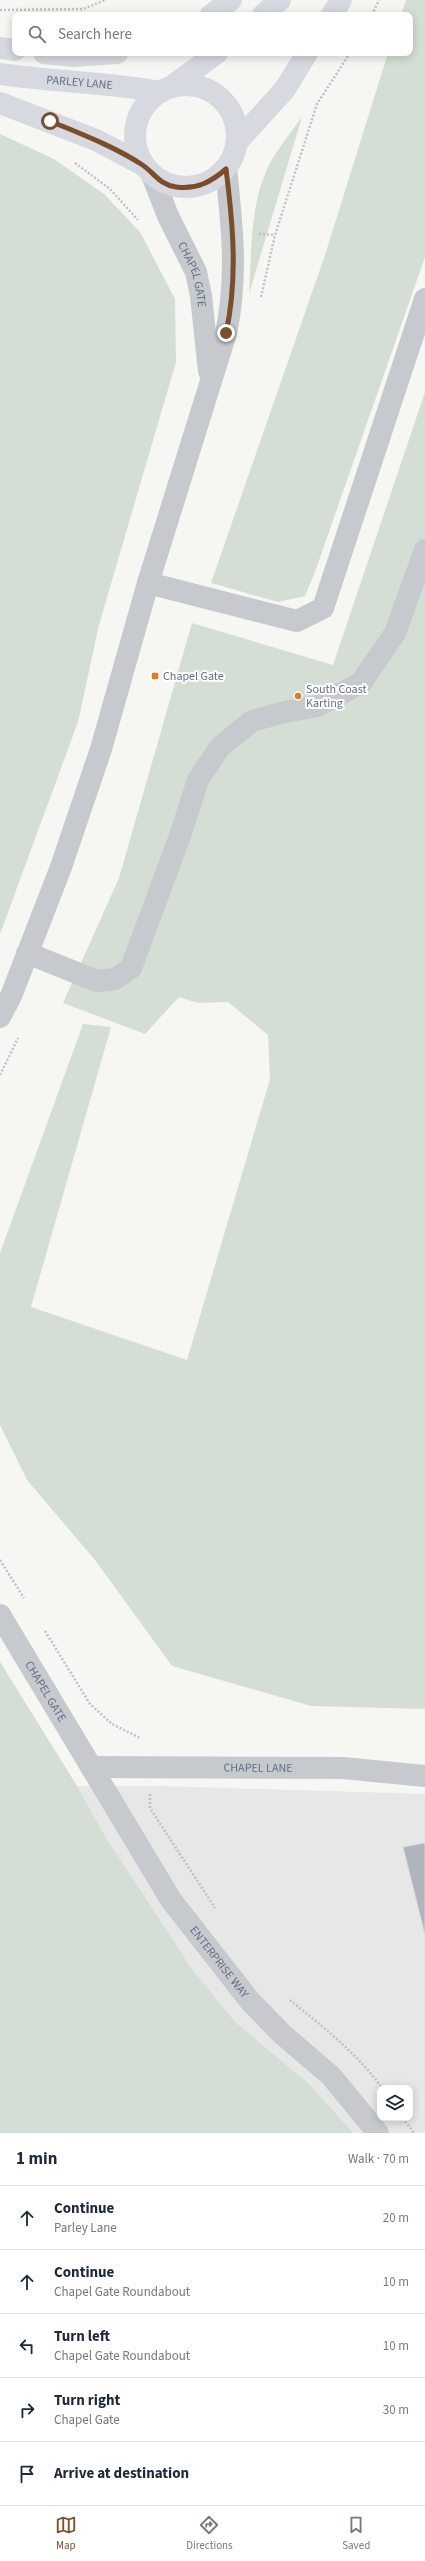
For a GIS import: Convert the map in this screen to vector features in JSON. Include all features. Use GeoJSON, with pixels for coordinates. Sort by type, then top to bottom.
{"type":"FeatureCollection","features":[{"type":"Feature","properties":{"kind":"main road"},"geometry":{"type":"LineString","coordinates":[[215,12],[231,0]]}},
{"type":"Feature","properties":{"kind":"main road"},"geometry":{"type":"LineString","coordinates":[[266,12],[280,0]]}},
{"type":"Feature","properties":{"kind":"main road"},"geometry":{"type":"LineString","coordinates":[[334,12],[341,0]]}},
{"type":"Feature","properties":{"kind":"main road"},"geometry":{"type":"LineString","coordinates":[[0,48],[12,50]]}},
{"type":"Feature","properties":{"kind":"main road"},"geometry":{"type":"LineString","coordinates":[[147,170],[135,150],[134,135],[138,118],[147,103],[213,56]]}},
{"type":"Feature","properties":{"kind":"main road"},"geometry":{"type":"LineString","coordinates":[[238,141],[261,118],[285,89],[305,56]]}},
{"type":"Feature","properties":{"kind":"main road","name":"PARLEY LANE"},"geometry":{"type":"LineString","coordinates":[[0,74],[86,84],[125,85],[166,89]]}},
{"type":"Feature","properties":{"kind":"main road"},"geometry":{"type":"LineString","coordinates":[[0,103],[96,140],[147,170],[163,182],[176,187],[194,187],[212,181],[226,169],[234,156],[238,141],[237,126],[231,109],[220,96],[205,88],[194,85],[166,89]]}},
{"type":"Feature","properties":{"kind":"street","name":"CHAPEL GATE"},"geometry":{"type":"LineString","coordinates":[[0,1017],[11,996],[61,867],[101,748],[148,583],[186,464],[210,380],[226,333],[233,300],[234,234],[226,169]]}},
{"type":"Feature","properties":{"kind":"street","name":"CHAPEL GATE"},"geometry":{"type":"LineString","coordinates":[[147,170],[196,272],[202,296],[210,380]]}},
{"type":"Feature","properties":{"kind":"street"},"geometry":{"type":"LineString","coordinates":[[148,583],[297,620],[322,608],[425,299]]}},
{"type":"Feature","properties":{"kind":"street"},"geometry":{"type":"LineString","coordinates":[[27,953],[97,981],[115,979],[131,968],[180,836],[198,780],[220,747],[252,721],[285,712],[317,706],[361,683],[395,633],[425,550]]}},
{"type":"Feature","properties":{"kind":"street","name":"CHAPEL GATE"},"geometry":{"type":"LineString","coordinates":[[0,1615],[91,1767]]}},
{"type":"Feature","properties":{"kind":"street","name":"CHAPEL LANE"},"geometry":{"type":"LineString","coordinates":[[91,1767],[343,1768],[425,1776]]}},
{"type":"Feature","properties":{"kind":"street","name":"ENTERPRISE WAY"},"geometry":{"type":"LineString","coordinates":[[91,1767],[171,1900],[250,2001],[282,2034],[331,2076],[378,2133]]}},
{"type":"Feature","properties":{"kind":"path"},"geometry":{"type":"LineString","coordinates":[[0,10],[83,9],[105,0]]}},
{"type":"Feature","properties":{"kind":"path"},"geometry":{"type":"LineString","coordinates":[[373,12],[379,0]]}},
{"type":"Feature","properties":{"kind":"path"},"geometry":{"type":"LineString","coordinates":[[275,235],[317,104],[348,56]]}},
{"type":"Feature","properties":{"kind":"path"},"geometry":{"type":"LineString","coordinates":[[0,1560],[25,1599]]}},
{"type":"Feature","properties":{"kind":"path"},"geometry":{"type":"LineString","coordinates":[[41,1625],[90,1704],[112,1724],[144,1740],[150,1767],[150,1808],[218,1913]]}},
{"type":"Feature","properties":{"kind":"path"},"geometry":{"type":"LineString","coordinates":[[286,1997],[339,2040],[380,2085]]}},
{"type":"Feature","properties":{"kind":"path"},"geometry":{"type":"LineString","coordinates":[[405,2121],[414,2133]]}},
{"type":"Feature","properties":{"kind":"shaded area"},"geometry":{"type":"Polygon","coordinates":[[[406,0],[425,0],[425,257],[315,572],[305,596],[278,602],[211,583],[325,255],[387,56],[413,56],[413,12],[402,12],[406,0]]]}},
{"type":"Feature","properties":{"kind":"shaded area"},"geometry":{"type":"Polygon","coordinates":[[[302,117],[249,294],[253,223],[260,188],[274,156],[302,117]]]}},
{"type":"Feature","properties":{"kind":"shaded area"},"geometry":{"type":"Polygon","coordinates":[[[0,134],[54,159],[104,194],[140,232],[175,299],[176,362],[99,625],[78,722],[0,934],[0,134]]]}},
{"type":"Feature","properties":{"kind":"shaded area"},"geometry":{"type":"Polygon","coordinates":[[[425,392],[425,1709],[311,1706],[172,1666],[95,1560],[27,1480],[0,1425],[0,1253],[83,1024],[111,1027],[31,1307],[187,1360],[270,1079],[268,1035],[228,1002],[198,1003],[179,997],[145,1034],[63,1003],[119,878],[192,623],[333,665],[425,392]]]}},
{"type":"Feature","properties":{"kind":"shaded area"},"geometry":{"type":"Polygon","coordinates":[[[0,1662],[77,1786],[161,1786],[425,1794],[425,2133],[0,2133],[0,1662]]]}},
{"type":"Feature","properties":{"kind":"shaded area"},"geometry":{"type":"Polygon","coordinates":[[[0,1662],[77,1786],[103,1833],[191,1968],[235,2022],[309,2084],[353,2133],[0,2133],[0,1662]]]}},
{"type":"Feature","properties":{"kind":"building"},"geometry":{"type":"Polygon","coordinates":[[[425,1843],[425,1935],[403,1847],[425,1843]]]}},
{"type":"Feature","properties":{"kind":"place","name":"Chapel Gate"},"geometry":{"type":"Point","coordinates":[155,676]}},
{"type":"Feature","properties":{"kind":"place","name":"South Coast Karting"},"geometry":{"type":"Point","coordinates":[298,696]}},
{"type":"Feature","properties":{"kind":"route"},"geometry":{"type":"LineString","coordinates":[[50,121],[96,140],[143,164],[152,175],[163,182],[176,187],[194,187],[212,181],[226,169],[234,234],[233,300],[226,333]]}}]}
